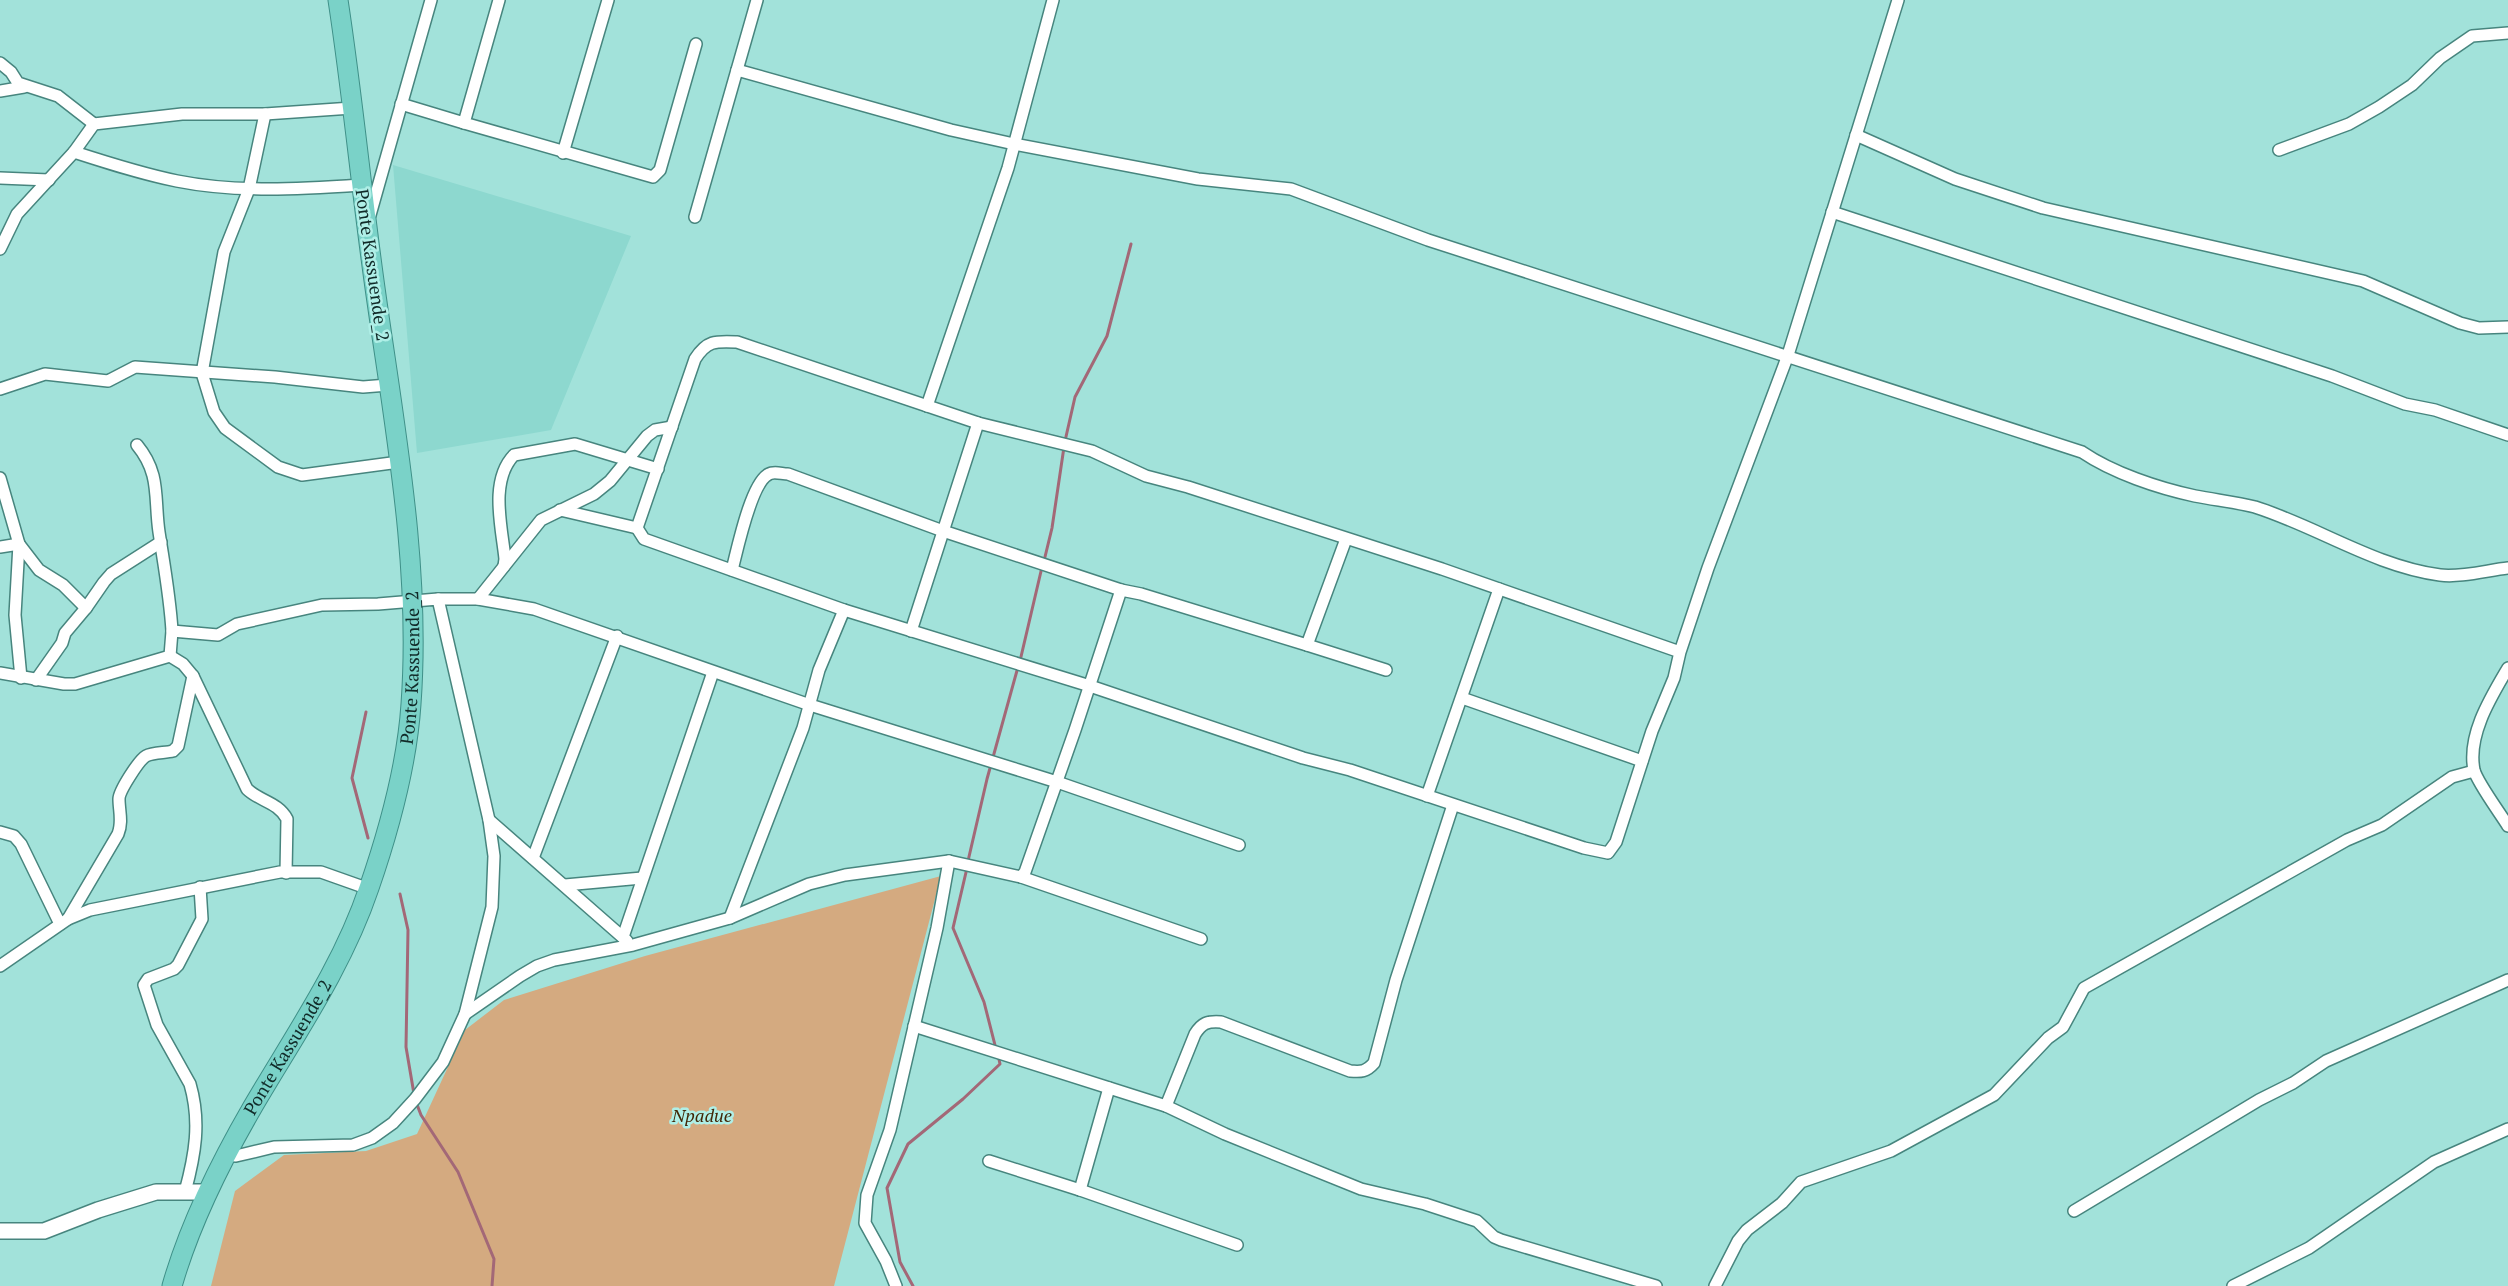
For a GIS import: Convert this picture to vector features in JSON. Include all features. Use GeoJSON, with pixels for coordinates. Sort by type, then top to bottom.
{"type":"FeatureCollection","features":[{"type":"Feature","properties":{"kind":"highway","name":"Ponte Kassuende_2"},"geometry":{"type":"LineString","coordinates":[[172,1286],[182,1252],[206,1192],[226,1154],[339,960],[369,889],[404,759],[411,707],[413,600],[409,543],[366,227],[338,0]]}},
{"type":"Feature","properties":{"kind":"street"},"geometry":{"type":"LineString","coordinates":[[366,227],[431,0]]}},
{"type":"Feature","properties":{"kind":"street"},"geometry":{"type":"LineString","coordinates":[[464,124],[499,0]]}},
{"type":"Feature","properties":{"kind":"street"},"geometry":{"type":"LineString","coordinates":[[563,153],[608,0]]}},
{"type":"Feature","properties":{"kind":"street"},"geometry":{"type":"LineString","coordinates":[[695,217],[757,0]]}},
{"type":"Feature","properties":{"kind":"street"},"geometry":{"type":"LineString","coordinates":[[927,406],[1014,144],[1053,0]]}},
{"type":"Feature","properties":{"kind":"street"},"geometry":{"type":"LineString","coordinates":[[560,510],[637,528],[644,539],[844,610],[1090,686],[1303,758],[1350,770],[1584,848],[1608,853],[1616,842],[1642,762],[1674,678],[1680,652],[1708,568],[1788,355],[1898,0]]}},
{"type":"Feature","properties":{"kind":"street"},"geometry":{"type":"LineString","coordinates":[[2279,150],[2349,124],[2380,107],[2412,85],[2440,58],[2472,36],[2508,33]]}},
{"type":"Feature","properties":{"kind":"street"},"geometry":{"type":"LineString","coordinates":[[401,104],[563,153],[653,177],[660,170],[696,44]]}},
{"type":"Feature","properties":{"kind":"street"},"geometry":{"type":"LineString","coordinates":[[0,63],[24,87],[58,96],[94,124],[182,114],[265,114],[352,108]]}},
{"type":"Feature","properties":{"kind":"street"},"geometry":{"type":"LineString","coordinates":[[737,70],[942,127],[1014,144],[1198,180],[1291,189],[1434,242],[1788,355],[2082,452],[2098,464],[2121,473],[2192,495],[2254,507],[2305,526],[2383,562],[2443,576],[2508,568]]}},
{"type":"Feature","properties":{"kind":"street"},"geometry":{"type":"LineString","coordinates":[[0,92],[24,87]]}},
{"type":"Feature","properties":{"kind":"street"},"geometry":{"type":"LineString","coordinates":[[265,114],[249,189],[224,252],[202,373],[214,412],[225,428],[278,467],[302,475],[399,462]]}},
{"type":"Feature","properties":{"kind":"street"},"geometry":{"type":"LineString","coordinates":[[0,249],[17,214],[74,152],[94,124]]}},
{"type":"Feature","properties":{"kind":"street"},"geometry":{"type":"LineString","coordinates":[[1856,135],[1955,179],[2043,208],[2363,281],[2460,323],[2479,328],[2508,327]]}},
{"type":"Feature","properties":{"kind":"street"},"geometry":{"type":"LineString","coordinates":[[74,152],[132,170],[178,181],[249,189],[361,186]]}},
{"type":"Feature","properties":{"kind":"street"},"geometry":{"type":"LineString","coordinates":[[0,178],[49,180]]}},
{"type":"Feature","properties":{"kind":"street"},"geometry":{"type":"LineString","coordinates":[[1832,212],[2332,376],[2405,404],[2435,410],[2508,435]]}},
{"type":"Feature","properties":{"kind":"street"},"geometry":{"type":"LineString","coordinates":[[637,528],[695,359],[702,347],[716,341],[738,342],[978,423],[1092,451],[1122,466],[1163,482],[1188,487],[1499,589],[1680,652]]}},
{"type":"Feature","properties":{"kind":"street"},"geometry":{"type":"LineString","coordinates":[[0,389],[53,373],[83,380],[108,381],[135,367],[275,377],[363,387],[388,385]]}},
{"type":"Feature","properties":{"kind":"street"},"geometry":{"type":"LineString","coordinates":[[911,631],[978,423]]}},
{"type":"Feature","properties":{"kind":"street"},"geometry":{"type":"LineString","coordinates":[[478,599],[541,520],[594,494],[610,482],[655,430],[672,426]]}},
{"type":"Feature","properties":{"kind":"street"},"geometry":{"type":"LineString","coordinates":[[504,566],[506,559],[500,488],[509,460],[514,455],[575,444],[658,469]]}},
{"type":"Feature","properties":{"kind":"street"},"geometry":{"type":"LineString","coordinates":[[137,445],[147,457],[156,486],[157,515],[169,587],[172,631],[170,656]]}},
{"type":"Feature","properties":{"kind":"street"},"geometry":{"type":"LineString","coordinates":[[732,570],[754,495],[760,482],[768,474],[788,474],[943,531],[1121,590],[1141,594],[1386,670]]}},
{"type":"Feature","properties":{"kind":"street"},"geometry":{"type":"LineString","coordinates":[[0,478],[19,544],[14,615],[21,678]]}},
{"type":"Feature","properties":{"kind":"street"},"geometry":{"type":"LineString","coordinates":[[1307,645],[1346,539]]}},
{"type":"Feature","properties":{"kind":"street"},"geometry":{"type":"LineString","coordinates":[[36,680],[62,642],[64,633],[86,608],[111,574],[161,542]]}},
{"type":"Feature","properties":{"kind":"street"},"geometry":{"type":"LineString","coordinates":[[19,544],[39,570],[63,585],[86,608]]}},
{"type":"Feature","properties":{"kind":"street"},"geometry":{"type":"LineString","coordinates":[[0,547],[19,544]]}},
{"type":"Feature","properties":{"kind":"street"},"geometry":{"type":"LineString","coordinates":[[1427,796],[1499,589]]}},
{"type":"Feature","properties":{"kind":"street"},"geometry":{"type":"LineString","coordinates":[[1021,877],[1025,872],[1057,782],[1121,590]]}},
{"type":"Feature","properties":{"kind":"street"},"geometry":{"type":"LineString","coordinates":[[172,631],[218,635],[238,624],[322,605],[378,604],[438,599],[478,599],[534,608],[810,705],[1057,782],[1240,845]]}},
{"type":"Feature","properties":{"kind":"street"},"geometry":{"type":"LineString","coordinates":[[226,1154],[236,1156],[274,1148],[353,1145],[372,1138],[393,1123],[443,1062],[465,1014],[492,907],[494,856],[489,820],[438,599]]}},
{"type":"Feature","properties":{"kind":"street"},"geometry":{"type":"LineString","coordinates":[[730,918],[783,784],[810,705],[819,670],[844,610]]}},
{"type":"Feature","properties":{"kind":"street"},"geometry":{"type":"LineString","coordinates":[[533,858],[617,636]]}},
{"type":"Feature","properties":{"kind":"street"},"geometry":{"type":"LineString","coordinates":[[0,673],[21,678],[75,684],[170,656],[183,664],[193,676],[247,789],[264,798],[284,813],[287,819],[286,873]]}},
{"type":"Feature","properties":{"kind":"street"},"geometry":{"type":"LineString","coordinates":[[2508,668],[2494,693],[2477,733],[2473,749],[2474,771],[2508,826]]}},
{"type":"Feature","properties":{"kind":"street"},"geometry":{"type":"LineString","coordinates":[[623,937],[713,672]]}},
{"type":"Feature","properties":{"kind":"street"},"geometry":{"type":"LineString","coordinates":[[64,922],[118,834],[122,824],[119,800],[121,790],[142,758],[148,755],[173,752],[178,746],[193,676]]}},
{"type":"Feature","properties":{"kind":"street"},"geometry":{"type":"LineString","coordinates":[[1462,698],[1642,762]]}},
{"type":"Feature","properties":{"kind":"street"},"geometry":{"type":"LineString","coordinates":[[1716,1286],[1738,1241],[1747,1230],[1782,1203],[1797,1185],[1890,1150],[1994,1094],[2048,1038],[2063,1027],[2084,988],[2347,840],[2382,825],[2452,777],[2474,771]]}},
{"type":"Feature","properties":{"kind":"street"},"geometry":{"type":"LineString","coordinates":[[1166,1106],[1195,1034],[1200,1025],[1209,1021],[1221,1022],[1350,1071],[1362,1072],[1369,1070],[1374,1063],[1396,980],[1453,805]]}},
{"type":"Feature","properties":{"kind":"street"},"geometry":{"type":"LineString","coordinates":[[489,820],[632,945]]}},
{"type":"Feature","properties":{"kind":"street"},"geometry":{"type":"LineString","coordinates":[[0,832],[14,836],[21,844],[64,922]]}},
{"type":"Feature","properties":{"kind":"street"},"geometry":{"type":"LineString","coordinates":[[465,1014],[537,966],[554,960],[632,945],[730,918],[809,884],[845,875],[949,861],[1021,877],[1202,939]]}},
{"type":"Feature","properties":{"kind":"street"},"geometry":{"type":"LineString","coordinates":[[896,1286],[886,1261],[864,1223],[867,1195],[890,1130],[937,928],[949,861]]}},
{"type":"Feature","properties":{"kind":"street"},"geometry":{"type":"LineString","coordinates":[[0,966],[64,922],[90,910],[200,887],[286,873],[321,872],[369,889]]}},
{"type":"Feature","properties":{"kind":"street"},"geometry":{"type":"LineString","coordinates":[[565,885],[642,878]]}},
{"type":"Feature","properties":{"kind":"street"},"geometry":{"type":"LineString","coordinates":[[185,1192],[197,1142],[194,1102],[190,1084],[157,1025],[144,985],[148,979],[174,969],[178,965],[202,919],[200,887]]}},
{"type":"Feature","properties":{"kind":"street"},"geometry":{"type":"LineString","coordinates":[[2074,1211],[2259,1100],[2293,1083],[2326,1060],[2508,980]]}},
{"type":"Feature","properties":{"kind":"street"},"geometry":{"type":"LineString","coordinates":[[914,1026],[1166,1106],[1225,1134],[1361,1189],[1425,1204],[1477,1221],[1494,1237],[1501,1240],[1656,1286]]}},
{"type":"Feature","properties":{"kind":"street"},"geometry":{"type":"LineString","coordinates":[[1080,1190],[1109,1088]]}},
{"type":"Feature","properties":{"kind":"street"},"geometry":{"type":"LineString","coordinates":[[2233,1286],[2309,1248],[2434,1162],[2508,1129]]}},
{"type":"Feature","properties":{"kind":"street"},"geometry":{"type":"LineString","coordinates":[[989,1161],[1080,1190],[1237,1245]]}},
{"type":"Feature","properties":{"kind":"street"},"geometry":{"type":"LineString","coordinates":[[0,1231],[44,1231],[146,1194],[206,1192]]}},
{"type":"Feature","properties":{"kind":"shaded area"},"geometry":{"type":"Polygon","coordinates":[[[393,165],[631,236],[551,430],[417,453],[393,165]]]}},
{"type":"Feature","properties":{"kind":"green space","name":"Npadue"},"geometry":{"type":"Polygon","coordinates":[[[941,876],[834,1286],[211,1286],[235,1191],[284,1155],[366,1151],[417,1134],[465,1030],[504,1000],[645,956],[941,876]]]}},
{"type":"Feature","properties":{"kind":"waterway"},"geometry":{"type":"LineString","coordinates":[[1065,441],[1075,397],[1107,336],[1131,244]]}},
{"type":"Feature","properties":{"kind":"waterway"},"geometry":{"type":"LineString","coordinates":[[1044,561],[1052,528],[1064,447]]}},
{"type":"Feature","properties":{"kind":"waterway"},"geometry":{"type":"LineString","coordinates":[[1020,661],[1042,567]]}},
{"type":"Feature","properties":{"kind":"waterway"},"geometry":{"type":"LineString","coordinates":[[968,861],[987,779],[1018,667]]}},
{"type":"Feature","properties":{"kind":"waterway"},"geometry":{"type":"LineString","coordinates":[[366,712],[352,778],[368,838]]}},
{"type":"Feature","properties":{"kind":"waterway"},"geometry":{"type":"LineString","coordinates":[[967,868],[953,928],[984,1002],[996,1049]]}},
{"type":"Feature","properties":{"kind":"waterway"},"geometry":{"type":"LineString","coordinates":[[400,894],[408,930],[406,1047],[414,1094]]}},
{"type":"Feature","properties":{"kind":"waterway"},"geometry":{"type":"LineString","coordinates":[[913,1286],[900,1262],[887,1188],[908,1144],[963,1099],[1000,1064],[998,1055]]}},
{"type":"Feature","properties":{"kind":"waterway"},"geometry":{"type":"LineString","coordinates":[[416,1102],[421,1115],[458,1172],[494,1259],[492,1286]]}}]}
